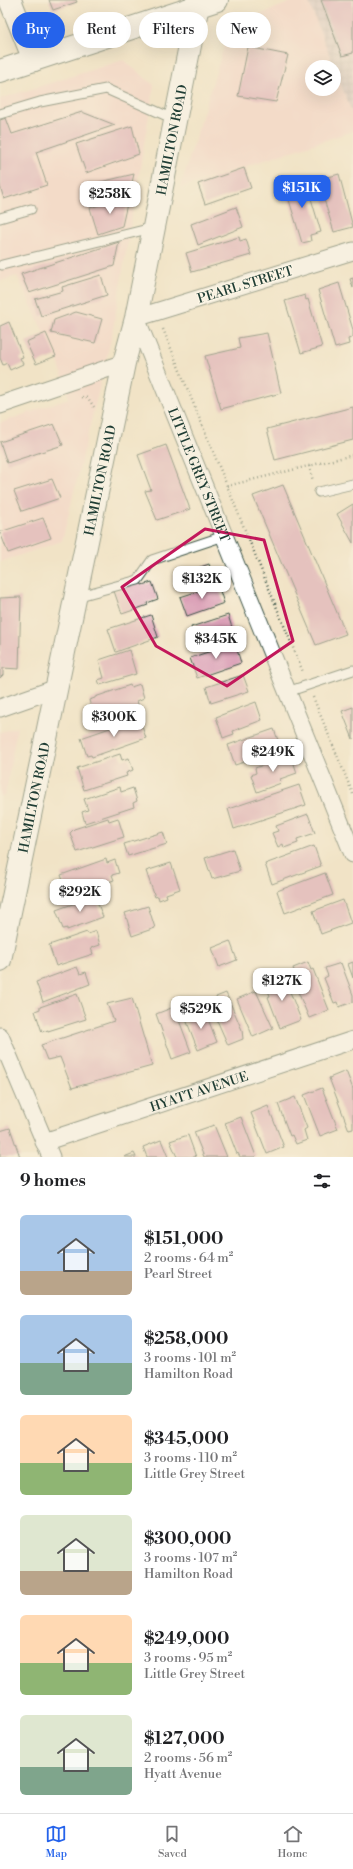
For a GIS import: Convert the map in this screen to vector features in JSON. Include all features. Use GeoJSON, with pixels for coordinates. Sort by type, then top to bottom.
{"type":"FeatureCollection","features":[{"type":"Feature","properties":{"kind":"main road"},"geometry":{"type":"LineString","coordinates":[[10,0],[34,60]]}},
{"type":"Feature","properties":{"kind":"main road"},"geometry":{"type":"LineString","coordinates":[[0,70],[34,60],[205,2]]}},
{"type":"Feature","properties":{"kind":"main road","name":"HAMILTON ROAD"},"geometry":{"type":"LineString","coordinates":[[0,960],[58,688],[124,363],[136,318],[176,120],[205,2]]}},
{"type":"Feature","properties":{"kind":"street","name":"PEARL STREET"},"geometry":{"type":"LineString","coordinates":[[136,318],[353,251]]}},
{"type":"Feature","properties":{"kind":"street","name":"LITTLE GREY STREET"},"geometry":{"type":"LineString","coordinates":[[136,318],[353,854]]}},
{"type":"Feature","properties":{"kind":"street"},"geometry":{"type":"LineString","coordinates":[[0,405],[124,363]]}},
{"type":"Feature","properties":{"kind":"street"},"geometry":{"type":"LineString","coordinates":[[0,708],[58,688]]}},
{"type":"Feature","properties":{"kind":"street"},"geometry":{"type":"LineString","coordinates":[[0,1036],[47,1149]]}},
{"type":"Feature","properties":{"kind":"street","name":"HYATT AVENUE"},"geometry":{"type":"LineString","coordinates":[[47,1149],[353,1040]]}},
{"type":"Feature","properties":{"kind":"lane"},"geometry":{"type":"LineString","coordinates":[[0,114],[40,102],[106,89],[176,120]]}},
{"type":"Feature","properties":{"kind":"lane"},"geometry":{"type":"LineString","coordinates":[[0,218],[31,209]]}},
{"type":"Feature","properties":{"kind":"lane"},"geometry":{"type":"LineString","coordinates":[[2,265],[154,228]]}},
{"type":"Feature","properties":{"kind":"lane"},"geometry":{"type":"LineString","coordinates":[[320,492],[353,484]]}},
{"type":"Feature","properties":{"kind":"lane"},"geometry":{"type":"LineString","coordinates":[[76,597],[138,580],[152,560],[224,536]]}},
{"type":"Feature","properties":{"kind":"lane"},"geometry":{"type":"LineString","coordinates":[[287,692],[353,670]]}},
{"type":"Feature","properties":{"kind":"path"},"geometry":{"type":"LineString","coordinates":[[167,326],[163,330],[353,794]]}},
{"type":"Feature","properties":{"kind":"path"},"geometry":{"type":"LineString","coordinates":[[79,396],[88,398],[94,406],[92,414]]}},
{"type":"Feature","properties":{"kind":"path"},"geometry":{"type":"LineString","coordinates":[[207,492],[353,455]]}},
{"type":"Feature","properties":{"kind":"highlighted area"},"geometry":{"type":"Polygon","coordinates":[[[205,529],[264,540],[293,641],[227,686],[156,646],[122,587],[205,529]]]}},
{"type":"Feature","properties":{"kind":"shaded area"},"geometry":{"type":"Polygon","coordinates":[[[296,0],[308,0],[331,60],[305,60],[305,96],[341,96],[341,84],[353,115],[353,131],[180,188],[223,48],[271,48],[271,12],[267,12],[296,0]]]}},
{"type":"Feature","properties":{"kind":"shaded area"},"geometry":{"type":"Polygon","coordinates":[[[308,0],[353,0],[353,115],[341,85],[341,60],[331,60],[308,0]]]}},
{"type":"Feature","properties":{"kind":"shaded area"},"geometry":{"type":"Polygon","coordinates":[[[123,60],[154,85],[112,335],[62,541],[0,562],[0,423],[69,398],[59,364],[17,276],[0,281],[0,99],[123,60]]]}},
{"type":"Feature","properties":{"kind":"shaded area"},"geometry":{"type":"Polygon","coordinates":[[[17,727],[5,795],[0,797],[0,732],[17,727]]]}},
{"type":"Feature","properties":{"kind":"building"},"geometry":{"type":"Polygon","coordinates":[[[49,0],[76,0],[77,2],[53,10],[49,0]]]}},
{"type":"Feature","properties":{"kind":"building"},"geometry":{"type":"Polygon","coordinates":[[[321,0],[353,0],[353,53],[342,56],[321,0]]]}},
{"type":"Feature","properties":{"kind":"building"},"geometry":{"type":"Polygon","coordinates":[[[248,48],[288,55],[276,102],[238,96],[248,48]]]}},
{"type":"Feature","properties":{"kind":"building"},"geometry":{"type":"Polygon","coordinates":[[[82,112],[115,125],[36,152],[47,185],[4,199],[0,186],[0,120],[6,118],[12,134],[82,112]]]}},
{"type":"Feature","properties":{"kind":"building"},"geometry":{"type":"Polygon","coordinates":[[[132,126],[139,154],[86,173],[76,144],[132,126]]]}},
{"type":"Feature","properties":{"kind":"building"},"geometry":{"type":"Polygon","coordinates":[[[244,168],[251,188],[205,204],[198,184],[244,168]]]}},
{"type":"Feature","properties":{"kind":"building"},"geometry":{"type":"Polygon","coordinates":[[[134,174],[130,191],[91,204],[84,186],[134,174]]]}},
{"type":"Feature","properties":{"kind":"building"},"geometry":{"type":"Polygon","coordinates":[[[339,174],[353,227],[334,232],[318,180],[339,174]]]}},
{"type":"Feature","properties":{"kind":"building"},"geometry":{"type":"Polygon","coordinates":[[[296,176],[299,187],[307,185],[321,232],[310,235],[311,241],[302,243],[283,180],[296,176]]]}},
{"type":"Feature","properties":{"kind":"building"},"geometry":{"type":"Polygon","coordinates":[[[129,195],[122,226],[98,234],[90,208],[129,195]]]}},
{"type":"Feature","properties":{"kind":"building"},"geometry":{"type":"Polygon","coordinates":[[[236,207],[243,227],[198,245],[191,224],[236,207]]]}},
{"type":"Feature","properties":{"kind":"building"},"geometry":{"type":"Polygon","coordinates":[[[239,237],[240,241],[246,239],[251,255],[192,272],[186,253],[239,237]]]}},
{"type":"Feature","properties":{"kind":"building"},"geometry":{"type":"Polygon","coordinates":[[[119,242],[114,266],[29,293],[21,274],[119,242]]]}},
{"type":"Feature","properties":{"kind":"building"},"geometry":{"type":"Polygon","coordinates":[[[101,275],[107,295],[41,316],[35,299],[63,291],[62,287],[101,275]]]}},
{"type":"Feature","properties":{"kind":"building"},"geometry":{"type":"Polygon","coordinates":[[[353,278],[353,288],[350,279],[353,278]]]}},
{"type":"Feature","properties":{"kind":"building"},"geometry":{"type":"Polygon","coordinates":[[[339,283],[353,330],[353,337],[348,339],[349,344],[335,348],[318,290],[339,283]]]}},
{"type":"Feature","properties":{"kind":"building"},"geometry":{"type":"Polygon","coordinates":[[[305,295],[306,300],[308,299],[322,347],[301,353],[285,301],[305,295]]]}},
{"type":"Feature","properties":{"kind":"building"},"geometry":{"type":"Polygon","coordinates":[[[76,312],[102,319],[95,343],[51,333],[54,320],[76,312]]]}},
{"type":"Feature","properties":{"kind":"building"},"geometry":{"type":"Polygon","coordinates":[[[9,322],[23,357],[20,358],[23,364],[10,370],[7,363],[3,365],[0,358],[0,326],[9,322]]]}},
{"type":"Feature","properties":{"kind":"building"},"geometry":{"type":"Polygon","coordinates":[[[46,333],[56,356],[36,364],[26,342],[46,333]]]}},
{"type":"Feature","properties":{"kind":"building"},"geometry":{"type":"Polygon","coordinates":[[[267,333],[281,393],[221,409],[205,356],[240,348],[238,338],[267,333]]]}},
{"type":"Feature","properties":{"kind":"building"},"geometry":{"type":"Polygon","coordinates":[[[353,407],[353,440],[275,460],[267,429],[353,407]]]}},
{"type":"Feature","properties":{"kind":"building"},"geometry":{"type":"Polygon","coordinates":[[[54,424],[63,445],[7,463],[0,442],[54,424]]]}},
{"type":"Feature","properties":{"kind":"building"},"geometry":{"type":"Polygon","coordinates":[[[166,445],[190,509],[157,520],[145,491],[151,490],[138,455],[166,445]]]}},
{"type":"Feature","properties":{"kind":"building"},"geometry":{"type":"Polygon","coordinates":[[[52,479],[60,498],[22,511],[14,491],[52,479]]]}},
{"type":"Feature","properties":{"kind":"building"},"geometry":{"type":"Polygon","coordinates":[[[283,485],[346,634],[316,645],[253,496],[283,485]]]}},
{"type":"Feature","properties":{"kind":"building"},"geometry":{"type":"Polygon","coordinates":[[[353,504],[353,543],[337,514],[353,504]]]}},
{"type":"Feature","properties":{"kind":"building"},"geometry":{"type":"Polygon","coordinates":[[[43,518],[51,538],[8,553],[0,532],[43,518]]]}},
{"type":"Feature","properties":{"kind":"building"},"geometry":{"type":"Polygon","coordinates":[[[209,564],[215,582],[196,589],[189,571],[209,564]]]}},
{"type":"Feature","properties":{"kind":"building"},"geometry":{"type":"Polygon","coordinates":[[[141,582],[142,585],[152,582],[158,599],[147,603],[148,605],[122,614],[114,591],[141,582]]]}},
{"type":"Feature","properties":{"kind":"building"},"geometry":{"type":"Polygon","coordinates":[[[218,585],[224,603],[187,616],[180,597],[218,585]]]}},
{"type":"Feature","properties":{"kind":"building"},"geometry":{"type":"Polygon","coordinates":[[[21,597],[19,669],[3,668],[3,675],[0,678],[0,598],[21,597]]]}},
{"type":"Feature","properties":{"kind":"building"},"geometry":{"type":"Polygon","coordinates":[[[151,615],[158,637],[116,652],[108,629],[151,615]]]}},
{"type":"Feature","properties":{"kind":"building"},"geometry":{"type":"Polygon","coordinates":[[[228,615],[234,634],[197,647],[191,627],[228,615]]]}},
{"type":"Feature","properties":{"kind":"building"},"geometry":{"type":"Polygon","coordinates":[[[235,643],[241,663],[197,678],[190,658],[235,643]]]}},
{"type":"Feature","properties":{"kind":"building"},"geometry":{"type":"Polygon","coordinates":[[[129,650],[136,674],[100,685],[98,680],[104,678],[99,660],[129,650]]]}},
{"type":"Feature","properties":{"kind":"building"},"geometry":{"type":"Polygon","coordinates":[[[243,675],[249,691],[211,703],[206,687],[243,675]]]}},
{"type":"Feature","properties":{"kind":"building"},"geometry":{"type":"Polygon","coordinates":[[[140,684],[144,698],[137,701],[139,707],[102,720],[98,709],[92,711],[89,700],[130,685],[131,687],[140,684]]]}},
{"type":"Feature","properties":{"kind":"building"},"geometry":{"type":"Polygon","coordinates":[[[256,702],[262,720],[233,731],[234,734],[223,738],[216,717],[256,702]]]}},
{"type":"Feature","properties":{"kind":"building"},"geometry":{"type":"Polygon","coordinates":[[[353,707],[353,739],[342,711],[353,707]]]}},
{"type":"Feature","properties":{"kind":"building"},"geometry":{"type":"Polygon","coordinates":[[[139,718],[146,738],[92,757],[91,755],[87,756],[81,738],[139,718]]]}},
{"type":"Feature","properties":{"kind":"building"},"geometry":{"type":"Polygon","coordinates":[[[274,729],[280,746],[273,748],[275,752],[235,765],[228,745],[274,729]]]}},
{"type":"Feature","properties":{"kind":"building"},"geometry":{"type":"Polygon","coordinates":[[[120,754],[122,760],[129,758],[133,770],[126,773],[127,776],[84,790],[77,768],[120,754]]]}},
{"type":"Feature","properties":{"kind":"building"},"geometry":{"type":"Polygon","coordinates":[[[291,755],[297,773],[280,779],[281,783],[257,792],[251,775],[256,773],[255,768],[291,755]]]}},
{"type":"Feature","properties":{"kind":"building"},"geometry":{"type":"Polygon","coordinates":[[[299,785],[306,805],[234,829],[228,809],[299,785]]]}},
{"type":"Feature","properties":{"kind":"building"},"geometry":{"type":"Polygon","coordinates":[[[120,787],[121,792],[133,788],[137,801],[133,803],[134,807],[85,823],[82,812],[88,810],[84,799],[120,787]]]}},
{"type":"Feature","properties":{"kind":"building"},"geometry":{"type":"Polygon","coordinates":[[[308,814],[315,833],[297,839],[298,843],[284,848],[283,844],[278,847],[272,833],[278,831],[276,826],[308,814]]]}},
{"type":"Feature","properties":{"kind":"building"},"geometry":{"type":"Polygon","coordinates":[[[108,818],[109,821],[118,818],[124,837],[77,852],[70,833],[74,829],[108,818]]]}},
{"type":"Feature","properties":{"kind":"building"},"geometry":{"type":"Polygon","coordinates":[[[163,832],[167,844],[128,856],[124,844],[163,832]]]}},
{"type":"Feature","properties":{"kind":"building"},"geometry":{"type":"Polygon","coordinates":[[[314,846],[321,866],[272,884],[265,864],[314,846]]]}},
{"type":"Feature","properties":{"kind":"building"},"geometry":{"type":"Polygon","coordinates":[[[233,849],[240,871],[212,879],[205,858],[233,849]]]}},
{"type":"Feature","properties":{"kind":"building"},"geometry":{"type":"Polygon","coordinates":[[[106,859],[107,863],[115,860],[119,873],[112,875],[114,880],[75,894],[74,892],[68,894],[61,875],[106,859]]]}},
{"type":"Feature","properties":{"kind":"building"},"geometry":{"type":"Polygon","coordinates":[[[171,863],[180,889],[166,894],[167,897],[159,900],[158,896],[155,897],[146,871],[171,863]]]}},
{"type":"Feature","properties":{"kind":"building"},"geometry":{"type":"Polygon","coordinates":[[[325,873],[333,895],[285,913],[277,891],[325,873]]]}},
{"type":"Feature","properties":{"kind":"building"},"geometry":{"type":"Polygon","coordinates":[[[95,896],[103,917],[67,930],[67,928],[63,929],[56,910],[95,896]]]}},
{"type":"Feature","properties":{"kind":"building"},"geometry":{"type":"Polygon","coordinates":[[[343,900],[351,923],[321,934],[313,911],[343,900]]]}},
{"type":"Feature","properties":{"kind":"building"},"geometry":{"type":"Polygon","coordinates":[[[148,906],[155,928],[132,936],[125,913],[148,906]]]}},
{"type":"Feature","properties":{"kind":"building"},"geometry":{"type":"Polygon","coordinates":[[[96,931],[100,945],[91,948],[93,954],[56,966],[49,945],[87,932],[88,934],[96,931]]]}},
{"type":"Feature","properties":{"kind":"building"},"geometry":{"type":"Polygon","coordinates":[[[230,941],[237,960],[219,967],[212,948],[230,941]]]}},
{"type":"Feature","properties":{"kind":"building"},"geometry":{"type":"Polygon","coordinates":[[[308,962],[311,970],[313,969],[329,1010],[309,1018],[296,987],[300,985],[293,968],[308,962]]]}},
{"type":"Feature","properties":{"kind":"building"},"geometry":{"type":"Polygon","coordinates":[[[353,962],[353,978],[348,964],[353,962]]]}},
{"type":"Feature","properties":{"kind":"building"},"geometry":{"type":"Polygon","coordinates":[[[341,963],[353,995],[353,1002],[339,1007],[337,1002],[334,1003],[324,978],[328,976],[325,968],[341,963]]]}},
{"type":"Feature","properties":{"kind":"building"},"geometry":{"type":"Polygon","coordinates":[[[77,967],[80,974],[86,972],[90,984],[43,1002],[36,982],[77,967]]]}},
{"type":"Feature","properties":{"kind":"building"},"geometry":{"type":"Polygon","coordinates":[[[279,974],[282,980],[285,979],[301,1020],[280,1028],[268,997],[270,996],[266,985],[270,984],[268,978],[279,974]]]}},
{"type":"Feature","properties":{"kind":"building"},"geometry":{"type":"Polygon","coordinates":[[[256,991],[273,1028],[253,1037],[237,999],[256,991]]]}},
{"type":"Feature","properties":{"kind":"building"},"geometry":{"type":"Polygon","coordinates":[[[226,993],[242,1030],[243,1039],[228,1045],[212,1009],[220,1007],[216,997],[226,993]]]}},
{"type":"Feature","properties":{"kind":"building"},"geometry":{"type":"Polygon","coordinates":[[[77,994],[86,1019],[42,1032],[35,1011],[40,1009],[40,1007],[77,994]]]}},
{"type":"Feature","properties":{"kind":"building"},"geometry":{"type":"Polygon","coordinates":[[[132,998],[152,1066],[72,1088],[60,1057],[47,1060],[41,1045],[114,1021],[107,1004],[132,998]]]}},
{"type":"Feature","properties":{"kind":"building"},"geometry":{"type":"Polygon","coordinates":[[[174,1007],[191,1052],[172,1059],[156,1014],[174,1007]]]}},
{"type":"Feature","properties":{"kind":"building"},"geometry":{"type":"Polygon","coordinates":[[[204,1009],[217,1042],[198,1050],[185,1017],[204,1009]]]}},
{"type":"Feature","properties":{"kind":"building"},"geometry":{"type":"Polygon","coordinates":[[[346,1071],[353,1089],[353,1129],[349,1130],[329,1078],[346,1071]]]}},
{"type":"Feature","properties":{"kind":"building"},"geometry":{"type":"Polygon","coordinates":[[[322,1088],[338,1129],[320,1136],[304,1095],[322,1088]]]}},
{"type":"Feature","properties":{"kind":"building"},"geometry":{"type":"Polygon","coordinates":[[[295,1097],[307,1128],[304,1130],[307,1140],[296,1144],[292,1135],[290,1136],[278,1104],[295,1097]]]}},
{"type":"Feature","properties":{"kind":"building"},"geometry":{"type":"Polygon","coordinates":[[[268,1106],[284,1147],[267,1154],[251,1113],[268,1106]]]}},
{"type":"Feature","properties":{"kind":"building"},"geometry":{"type":"Polygon","coordinates":[[[241,1117],[256,1156],[254,1157],[240,1157],[238,1153],[237,1154],[225,1123],[241,1117]]]}},
{"type":"Feature","properties":{"kind":"building"},"geometry":{"type":"Polygon","coordinates":[[[214,1125],[227,1157],[204,1157],[194,1132],[214,1125]]]}},
{"type":"Feature","properties":{"kind":"building"},"geometry":{"type":"Polygon","coordinates":[[[10,1128],[20,1157],[0,1157],[0,1131],[10,1128]]]}},
{"type":"Feature","properties":{"kind":"building"},"geometry":{"type":"Polygon","coordinates":[[[188,1135],[196,1157],[177,1157],[170,1141],[188,1135]]]}},
{"type":"Feature","properties":{"kind":"building"},"geometry":{"type":"Polygon","coordinates":[[[161,1140],[168,1157],[147,1157],[143,1147],[161,1140]]]}},
{"type":"Feature","properties":{"kind":"building"},"geometry":{"type":"Polygon","coordinates":[[[134,1153],[136,1157],[124,1157],[134,1153]]]}}]}
